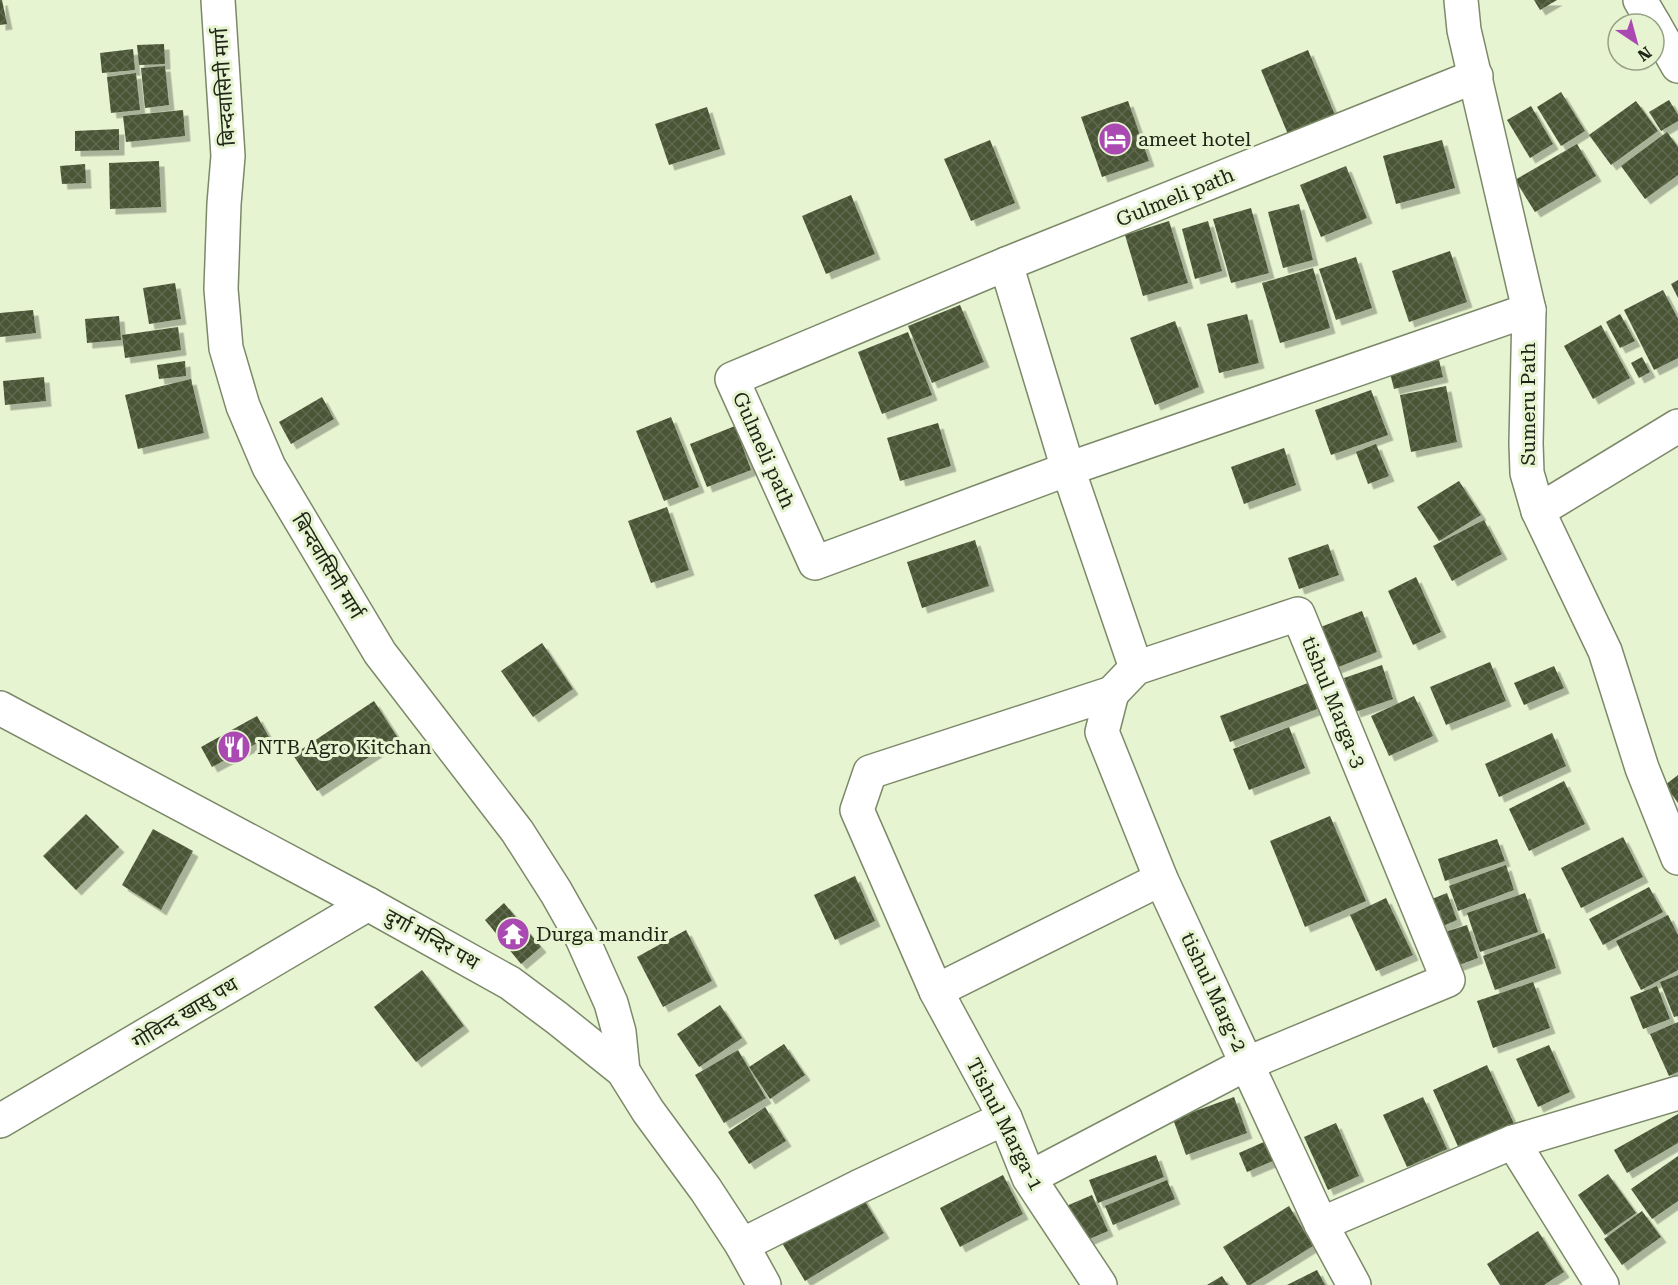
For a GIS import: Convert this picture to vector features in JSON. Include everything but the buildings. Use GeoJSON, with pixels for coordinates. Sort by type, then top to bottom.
{"type":"FeatureCollection","features":[{"type":"Feature","properties":{"kind":"street","name":"बिन्दवासिनी मार्ग"},"geometry":{"type":"LineString","coordinates":[[218,0],[228,156],[221,290],[226,348],[243,406],[269,467],[380,653],[517,831],[577,929],[611,1003],[619,1032],[623,1071]]}},
{"type":"Feature","properties":{"kind":"street","name":"Sumeru Path"},"geometry":{"type":"LineString","coordinates":[[1461,0],[1464,30],[1529,310],[1527,473],[1538,511],[1605,651],[1641,768],[1678,858]]}},
{"type":"Feature","properties":{"kind":"street"},"geometry":{"type":"LineString","coordinates":[[1666,45],[1678,66]]}},
{"type":"Feature","properties":{"kind":"street","name":"Gulmeli path"},"geometry":{"type":"LineString","coordinates":[[1476,76],[1006,264],[732,379],[815,563],[1068,469],[1529,310]]}},
{"type":"Feature","properties":{"kind":"street"},"geometry":{"type":"LineString","coordinates":[[1006,264],[1068,469],[1136,668]]}},
{"type":"Feature","properties":{"kind":"street"},"geometry":{"type":"LineString","coordinates":[[1538,511],[1678,426]]}},
{"type":"Feature","properties":{"kind":"street","name":"tishul Marga-3"},"geometry":{"type":"LineString","coordinates":[[1112,693],[1136,668],[1298,614],[1448,980],[1248,1064]]}},
{"type":"Feature","properties":{"kind":"street","name":"tishul Marg-2"},"geometry":{"type":"LineString","coordinates":[[1112,693],[1102,732],[1161,879],[1321,1224],[1354,1285]]}},
{"type":"Feature","properties":{"kind":"street","name":"Tishul Marga-1"},"geometry":{"type":"LineString","coordinates":[[1100,1285],[1029,1178],[1005,1118],[936,991],[857,810],[870,772],[1112,693]]}},
{"type":"Feature","properties":{"kind":"street","name":"दुर्गा मन्दिर पथ"},"geometry":{"type":"LineString","coordinates":[[0,708],[368,904],[510,983],[623,1071],[648,1111],[706,1190],[765,1285]]}},
{"type":"Feature","properties":{"kind":"street"},"geometry":{"type":"LineString","coordinates":[[936,991],[1161,879]]}},
{"type":"Feature","properties":{"kind":"street","name":"गोविन्द खासु पथ"},"geometry":{"type":"LineString","coordinates":[[0,1121],[368,904]]}},
{"type":"Feature","properties":{"kind":"street"},"geometry":{"type":"LineString","coordinates":[[1029,1178],[1248,1064]]}},
{"type":"Feature","properties":{"kind":"street"},"geometry":{"type":"LineString","coordinates":[[1321,1224],[1513,1142],[1678,1093]]}},
{"type":"Feature","properties":{"kind":"street"},"geometry":{"type":"LineString","coordinates":[[742,1245],[1005,1118]]}},
{"type":"Feature","properties":{"kind":"street"},"geometry":{"type":"LineString","coordinates":[[1513,1142],[1602,1285]]}},
{"type":"Feature","properties":{"kind":"place","name":"ameet hotel"},"geometry":{"type":"Point","coordinates":[1115,139]}},
{"type":"Feature","properties":{"kind":"place","name":"NTB Agro Kitchan"},"geometry":{"type":"Point","coordinates":[234,747]}},
{"type":"Feature","properties":{"kind":"place","name":"Durga mandir"},"geometry":{"type":"Point","coordinates":[513,934]}}]}
